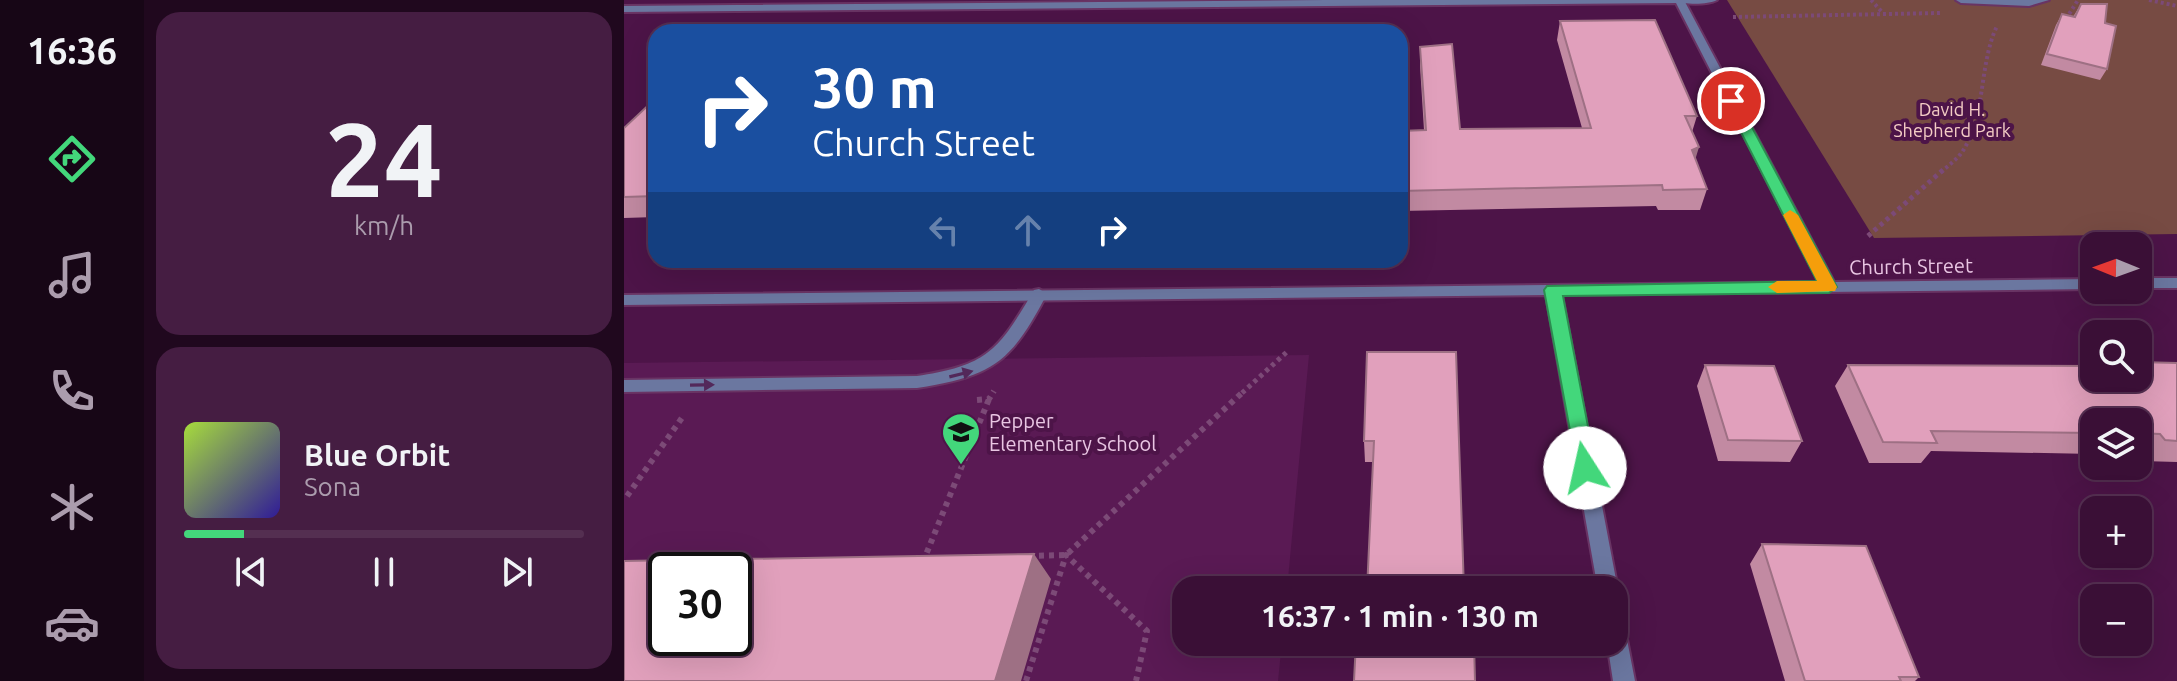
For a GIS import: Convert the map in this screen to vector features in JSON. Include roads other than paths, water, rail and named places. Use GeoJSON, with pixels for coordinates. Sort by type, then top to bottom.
{"type":"FeatureCollection","features":[{"type":"Feature","properties":{"kind":"street"},"geometry":{"type":"LineString","coordinates":[[1679,0],[1829,287]]}},
{"type":"Feature","properties":{"kind":"street"},"geometry":{"type":"LineString","coordinates":[[624,9],[1712,0]]}},
{"type":"Feature","properties":{"kind":"street"},"geometry":{"type":"LineString","coordinates":[[1961,0],[2029,3],[2044,0]]}},
{"type":"Feature","properties":{"kind":"street"},"geometry":{"type":"LineString","coordinates":[[2152,283],[2177,283]]}},
{"type":"Feature","properties":{"kind":"street","name":"Church Street"},"geometry":{"type":"LineString","coordinates":[[624,300],[2080,284]]}},
{"type":"Feature","properties":{"kind":"street"},"geometry":{"type":"LineString","coordinates":[[1553,290],[1605,576]]}},
{"type":"Feature","properties":{"kind":"street"},"geometry":{"type":"LineString","coordinates":[[624,386],[917,382],[961,376],[979,369],[1001,354],[1022,328],[1039,294]]}},
{"type":"Feature","properties":{"kind":"street"},"geometry":{"type":"LineString","coordinates":[[1620,656],[1624,681]]}},
{"type":"Feature","properties":{"kind":"place","name":"Pepper Elementary School"},"geometry":{"type":"Point","coordinates":[961,466]}},
{"type":"Feature","properties":{"kind":"park label","name":"David H. Shepherd Park"},"geometry":{"type":"Point","coordinates":[1952,119]}}]}
